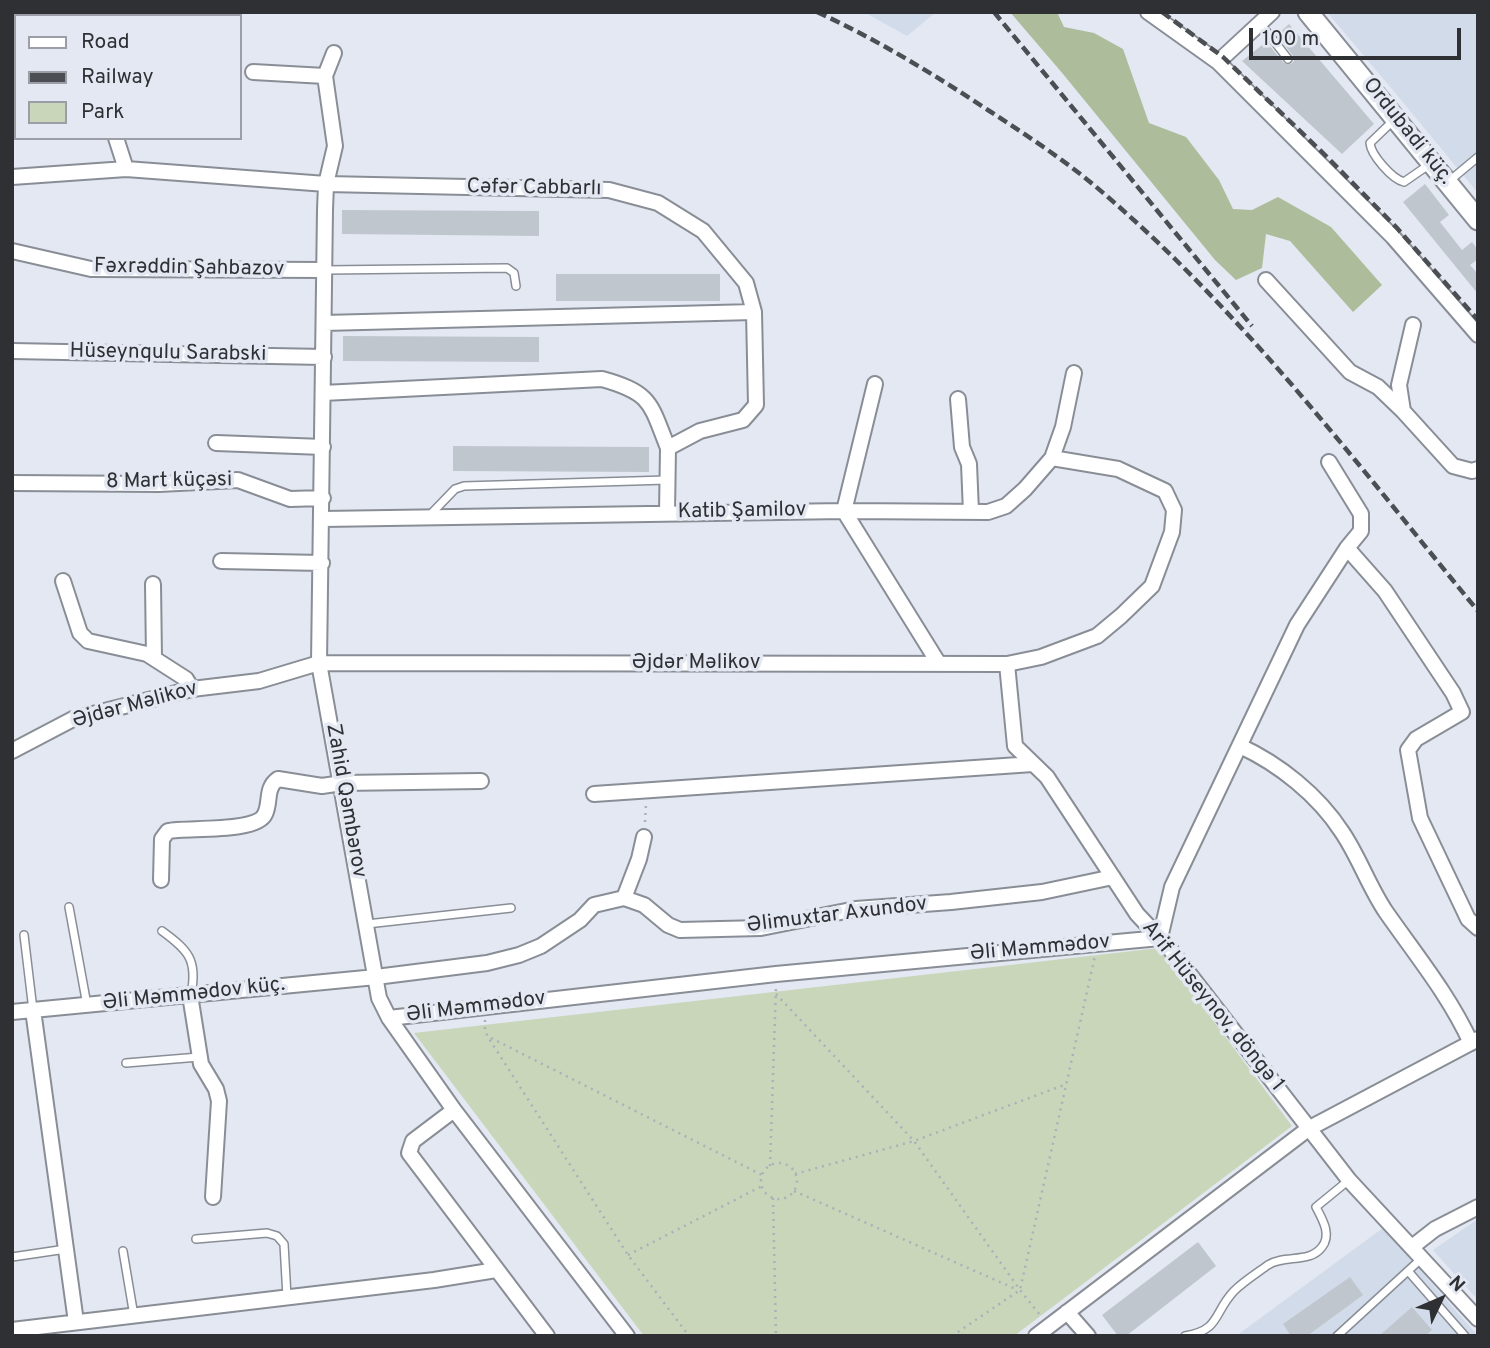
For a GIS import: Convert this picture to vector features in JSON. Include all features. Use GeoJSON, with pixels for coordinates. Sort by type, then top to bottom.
{"type":"FeatureCollection","features":[{"type":"Feature","properties":{"kind":"main road","name":"Ordubadi küç."},"geometry":{"type":"LineString","coordinates":[[1308,12],[1478,220]]}},
{"type":"Feature","properties":{"kind":"street"},"geometry":{"type":"LineString","coordinates":[[1148,12],[1218,62],[1392,237],[1478,335]]}},
{"type":"Feature","properties":{"kind":"street"},"geometry":{"type":"LineString","coordinates":[[1218,62],[1272,12]]}},
{"type":"Feature","properties":{"kind":"street"},"geometry":{"type":"LineString","coordinates":[[253,72],[325,76],[334,52]]}},
{"type":"Feature","properties":{"kind":"street","name":"Zahid Qəmbərov"},"geometry":{"type":"LineString","coordinates":[[325,76],[335,146],[326,184],[319,663],[379,998],[388,1018],[454,1110],[626,1336]]}},
{"type":"Feature","properties":{"kind":"street"},"geometry":{"type":"LineString","coordinates":[[117,140],[126,169]]}},
{"type":"Feature","properties":{"kind":"street","name":"Cəfər Cabbarlı"},"geometry":{"type":"LineString","coordinates":[[12,177],[126,169],[326,184],[609,190],[657,202],[703,231],[746,282],[754,312],[757,405],[743,420],[700,432],[668,448]]}},
{"type":"Feature","properties":{"kind":"street","name":"Fəxrəddin Şahbazov"},"geometry":{"type":"LineString","coordinates":[[12,251],[91,269],[325,270]]}},
{"type":"Feature","properties":{"kind":"street"},"geometry":{"type":"LineString","coordinates":[[1266,281],[1350,372],[1378,387],[1453,466],[1472,471],[1478,469]]}},
{"type":"Feature","properties":{"kind":"street"},"geometry":{"type":"LineString","coordinates":[[324,323],[754,312]]}},
{"type":"Feature","properties":{"kind":"street"},"geometry":{"type":"LineString","coordinates":[[1403,411],[1399,385],[1413,325]]}},
{"type":"Feature","properties":{"kind":"street","name":"Hüseynqulu Sarabski"},"geometry":{"type":"LineString","coordinates":[[12,351],[324,357]]}},
{"type":"Feature","properties":{"kind":"street","name":"Katib Şamilov"},"geometry":{"type":"LineString","coordinates":[[323,519],[844,510],[988,512],[1006,506],[1052,458],[1063,427],[1074,373]]}},
{"type":"Feature","properties":{"kind":"street"},"geometry":{"type":"LineString","coordinates":[[323,393],[602,379],[627,386],[650,403],[668,448],[667,513]]}},
{"type":"Feature","properties":{"kind":"street"},"geometry":{"type":"LineString","coordinates":[[875,384],[844,510],[939,664]]}},
{"type":"Feature","properties":{"kind":"street"},"geometry":{"type":"LineString","coordinates":[[958,399],[962,447],[970,464],[971,512]]}},
{"type":"Feature","properties":{"kind":"street"},"geometry":{"type":"LineString","coordinates":[[216,443],[323,447]]}},
{"type":"Feature","properties":{"kind":"street","name":"Əjdər Məlikov"},"geometry":{"type":"LineString","coordinates":[[12,751],[73,719],[192,689],[258,681],[319,663],[1007,664],[1041,657],[1097,636],[1152,586],[1172,533],[1174,510],[1165,491],[1118,469],[1052,458]]}},
{"type":"Feature","properties":{"kind":"street"},"geometry":{"type":"LineString","coordinates":[[1160,938],[1172,887],[1297,625],[1361,531],[1361,514],[1329,462]]}},
{"type":"Feature","properties":{"kind":"street","name":"8 Mart küçəsi"},"geometry":{"type":"LineString","coordinates":[[12,483],[159,484],[237,480],[290,499],[323,498]]}},
{"type":"Feature","properties":{"kind":"street"},"geometry":{"type":"LineString","coordinates":[[1347,548],[1385,591],[1453,693],[1462,712],[1416,739],[1408,750],[1420,818],[1468,919],[1478,928]]}},
{"type":"Feature","properties":{"kind":"street"},"geometry":{"type":"LineString","coordinates":[[221,561],[322,564]]}},
{"type":"Feature","properties":{"kind":"street"},"geometry":{"type":"LineString","coordinates":[[63,581],[80,634],[88,641],[142,652],[186,679],[192,689]]}},
{"type":"Feature","properties":{"kind":"street"},"geometry":{"type":"LineString","coordinates":[[153,584],[154,658]]}},
{"type":"Feature","properties":{"kind":"street","name":"Arif Hüseynov, döngə 1"},"geometry":{"type":"LineString","coordinates":[[1007,664],[1015,746],[1047,777],[1137,914],[1160,938],[1349,1180],[1478,1319]]}},
{"type":"Feature","properties":{"kind":"street"},"geometry":{"type":"LineString","coordinates":[[1040,1333],[1308,1129],[1474,1041],[1385,911],[1342,832],[1294,779],[1258,754],[1240,746]]}},
{"type":"Feature","properties":{"kind":"street"},"geometry":{"type":"LineString","coordinates":[[594,794],[1033,764]]}},
{"type":"Feature","properties":{"kind":"street"},"geometry":{"type":"LineString","coordinates":[[161,880],[162,839],[168,831],[233,827],[258,821],[266,813],[270,788],[278,779],[322,786],[342,783],[481,781]]}},
{"type":"Feature","properties":{"kind":"street"},"geometry":{"type":"LineString","coordinates":[[376,977],[486,964],[519,955],[561,934],[594,905],[624,898],[639,859],[644,837]]}},
{"type":"Feature","properties":{"kind":"street","name":"Əlimuxtar Axundov"},"geometry":{"type":"LineString","coordinates":[[624,898],[644,905],[668,925],[680,930],[761,928],[856,909],[1042,892],[1113,877]]}},
{"type":"Feature","properties":{"kind":"street","name":"Əli Məmmədov"},"geometry":{"type":"LineString","coordinates":[[388,1018],[762,975],[1160,938]]}},
{"type":"Feature","properties":{"kind":"street","name":"Əli Məmmədov küç."},"geometry":{"type":"LineString","coordinates":[[12,1012],[376,977]]}},
{"type":"Feature","properties":{"kind":"street"},"geometry":{"type":"LineString","coordinates":[[190,995],[202,1069],[216,1089],[219,1101],[213,1197]]}},
{"type":"Feature","properties":{"kind":"street"},"geometry":{"type":"LineString","coordinates":[[33,1010],[76,1322]]}},
{"type":"Feature","properties":{"kind":"street"},"geometry":{"type":"LineString","coordinates":[[454,1110],[413,1141],[410,1153],[547,1336]]}},
{"type":"Feature","properties":{"kind":"street"},"geometry":{"type":"LineString","coordinates":[[1417,1252],[1435,1229],[1478,1208]]}},
{"type":"Feature","properties":{"kind":"street"},"geometry":{"type":"LineString","coordinates":[[12,1330],[434,1280],[496,1270]]}},
{"type":"Feature","properties":{"kind":"street"},"geometry":{"type":"LineString","coordinates":[[1067,1312],[1087,1336]]}},
{"type":"Feature","properties":{"kind":"lane"},"geometry":{"type":"LineString","coordinates":[[1260,23],[1288,59]]}},
{"type":"Feature","properties":{"kind":"lane"},"geometry":{"type":"LineString","coordinates":[[1395,118],[1370,143],[1369,148],[1398,181],[1404,182],[1432,163]]}},
{"type":"Feature","properties":{"kind":"lane"},"geometry":{"type":"LineString","coordinates":[[1447,182],[1478,157]]}},
{"type":"Feature","properties":{"kind":"lane"},"geometry":{"type":"LineString","coordinates":[[325,270],[507,268],[514,273],[516,286]]}},
{"type":"Feature","properties":{"kind":"lane"},"geometry":{"type":"LineString","coordinates":[[427,517],[455,489],[464,486],[667,480]]}},
{"type":"Feature","properties":{"kind":"lane"},"geometry":{"type":"LineString","coordinates":[[69,907],[87,1005]]}},
{"type":"Feature","properties":{"kind":"lane"},"geometry":{"type":"LineString","coordinates":[[367,924],[511,908]]}},
{"type":"Feature","properties":{"kind":"lane"},"geometry":{"type":"LineString","coordinates":[[162,931],[189,954],[194,980],[190,995]]}},
{"type":"Feature","properties":{"kind":"lane"},"geometry":{"type":"LineString","coordinates":[[23,935],[33,1010]]}},
{"type":"Feature","properties":{"kind":"lane"},"geometry":{"type":"LineString","coordinates":[[126,1063],[200,1057]]}},
{"type":"Feature","properties":{"kind":"lane"},"geometry":{"type":"LineString","coordinates":[[1185,1336],[1211,1327],[1233,1292],[1276,1260],[1308,1257],[1321,1249],[1326,1231],[1316,1207],[1349,1180]]}},
{"type":"Feature","properties":{"kind":"lane"},"geometry":{"type":"LineString","coordinates":[[196,1239],[267,1233],[277,1236],[284,1244],[287,1297]]}},
{"type":"Feature","properties":{"kind":"lane"},"geometry":{"type":"LineString","coordinates":[[12,1256],[66,1249]]}},
{"type":"Feature","properties":{"kind":"lane"},"geometry":{"type":"LineString","coordinates":[[123,1251],[134,1315]]}},
{"type":"Feature","properties":{"kind":"lane"},"geometry":{"type":"LineString","coordinates":[[1337,1336],[1408,1271],[1417,1252]]}},
{"type":"Feature","properties":{"kind":"lane"},"geometry":{"type":"LineString","coordinates":[[1408,1271],[1465,1336]]}},
{"type":"Feature","properties":{"kind":"path"},"geometry":{"type":"LineString","coordinates":[[644,837],[647,790]]}},
{"type":"Feature","properties":{"kind":"path"},"geometry":{"type":"LineString","coordinates":[[952,1336],[1020,1290],[1098,944]]}},
{"type":"Feature","properties":{"kind":"path"},"geometry":{"type":"LineString","coordinates":[[770,1166],[776,994],[914,1141],[1020,1290],[1040,1333]]}},
{"type":"Feature","properties":{"kind":"path"},"geometry":{"type":"LineString","coordinates":[[690,1336],[628,1255],[488,1037],[762,1175]]}},
{"type":"Feature","properties":{"kind":"path"},"geometry":{"type":"LineString","coordinates":[[794,1174],[914,1141],[1065,1084]]}},
{"type":"Feature","properties":{"kind":"path"},"geometry":{"type":"LineString","coordinates":[[781,1164],[794,1174],[796,1185],[785,1198],[774,1198],[764,1192],[762,1175],[770,1166],[781,1164]]}},
{"type":"Feature","properties":{"kind":"path"},"geometry":{"type":"LineString","coordinates":[[628,1255],[762,1186]]}},
{"type":"Feature","properties":{"kind":"path"},"geometry":{"type":"LineString","coordinates":[[793,1191],[1020,1290]]}},
{"type":"Feature","properties":{"kind":"path"},"geometry":{"type":"LineString","coordinates":[[774,1198],[776,1336]]}},
{"type":"Feature","properties":{"kind":"shaded area"},"geometry":{"type":"Polygon","coordinates":[[[864,12],[936,12],[907,36],[864,12]]]}},
{"type":"Feature","properties":{"kind":"shaded area"},"geometry":{"type":"Polygon","coordinates":[[[1327,12],[1478,12],[1478,193],[1397,95],[1327,12]]]}},
{"type":"Feature","properties":{"kind":"shaded area"},"geometry":{"type":"Polygon","coordinates":[[[1478,1219],[1478,1300],[1433,1250],[1478,1219]]]}},
{"type":"Feature","properties":{"kind":"shaded area"},"geometry":{"type":"Polygon","coordinates":[[[1383,1228],[1478,1336],[1236,1336],[1383,1228]]]}},
{"type":"Feature","properties":{"kind":"green space"},"geometry":{"type":"Polygon","coordinates":[[[1010,12],[1057,12],[1064,27],[1094,33],[1123,49],[1149,123],[1186,137],[1219,180],[1233,209],[1252,210],[1278,197],[1331,227],[1382,285],[1353,312],[1290,241],[1266,234],[1262,268],[1236,280],[1215,260],[1010,12]]]}},
{"type":"Feature","properties":{"kind":"green space"},"geometry":{"type":"Polygon","coordinates":[[[1159,948],[1292,1126],[1014,1336],[644,1336],[414,1033],[1159,948]]]}},
{"type":"Feature","properties":{"kind":"building"},"geometry":{"type":"Polygon","coordinates":[[[1289,24],[1374,124],[1342,154],[1242,61],[1262,45],[1264,47],[1268,44],[1284,63],[1291,64],[1294,61],[1293,56],[1277,35],[1289,24]]]}},
{"type":"Feature","properties":{"kind":"building"},"geometry":{"type":"Polygon","coordinates":[[[1425,184],[1449,215],[1440,222],[1462,250],[1472,242],[1478,250],[1478,259],[1470,265],[1478,274],[1478,294],[1403,202],[1425,184]]]}},
{"type":"Feature","properties":{"kind":"building"},"geometry":{"type":"Polygon","coordinates":[[[342,210],[539,211],[539,236],[342,234],[342,210]]]}},
{"type":"Feature","properties":{"kind":"building"},"geometry":{"type":"Polygon","coordinates":[[[556,274],[720,274],[720,301],[556,301],[556,274]]]}},
{"type":"Feature","properties":{"kind":"building"},"geometry":{"type":"Polygon","coordinates":[[[343,336],[539,337],[539,362],[343,361],[343,336]]]}},
{"type":"Feature","properties":{"kind":"building"},"geometry":{"type":"Polygon","coordinates":[[[453,446],[649,447],[649,472],[453,471],[453,446]]]}},
{"type":"Feature","properties":{"kind":"building"},"geometry":{"type":"Polygon","coordinates":[[[1198,1242],[1216,1266],[1126,1336],[1118,1336],[1102,1315],[1198,1242]]]}},
{"type":"Feature","properties":{"kind":"building"},"geometry":{"type":"Polygon","coordinates":[[[1350,1277],[1363,1295],[1307,1336],[1291,1336],[1283,1324],[1350,1277]]]}},
{"type":"Feature","properties":{"kind":"building"},"geometry":{"type":"Polygon","coordinates":[[[1412,1307],[1432,1330],[1425,1336],[1379,1336],[1412,1307]]]}},
{"type":"Feature","properties":{"kind":"railway"},"geometry":{"type":"LineString","coordinates":[[817,12],[906,59],[1018,129],[1083,176],[1148,234],[1199,284],[1296,390],[1478,611]]}},
{"type":"Feature","properties":{"kind":"railway"},"geometry":{"type":"LineString","coordinates":[[994,12],[1252,326]]}},
{"type":"Feature","properties":{"kind":"railway"},"geometry":{"type":"LineString","coordinates":[[1162,12],[1223,57],[1325,155],[1397,228],[1478,320]]}}]}
